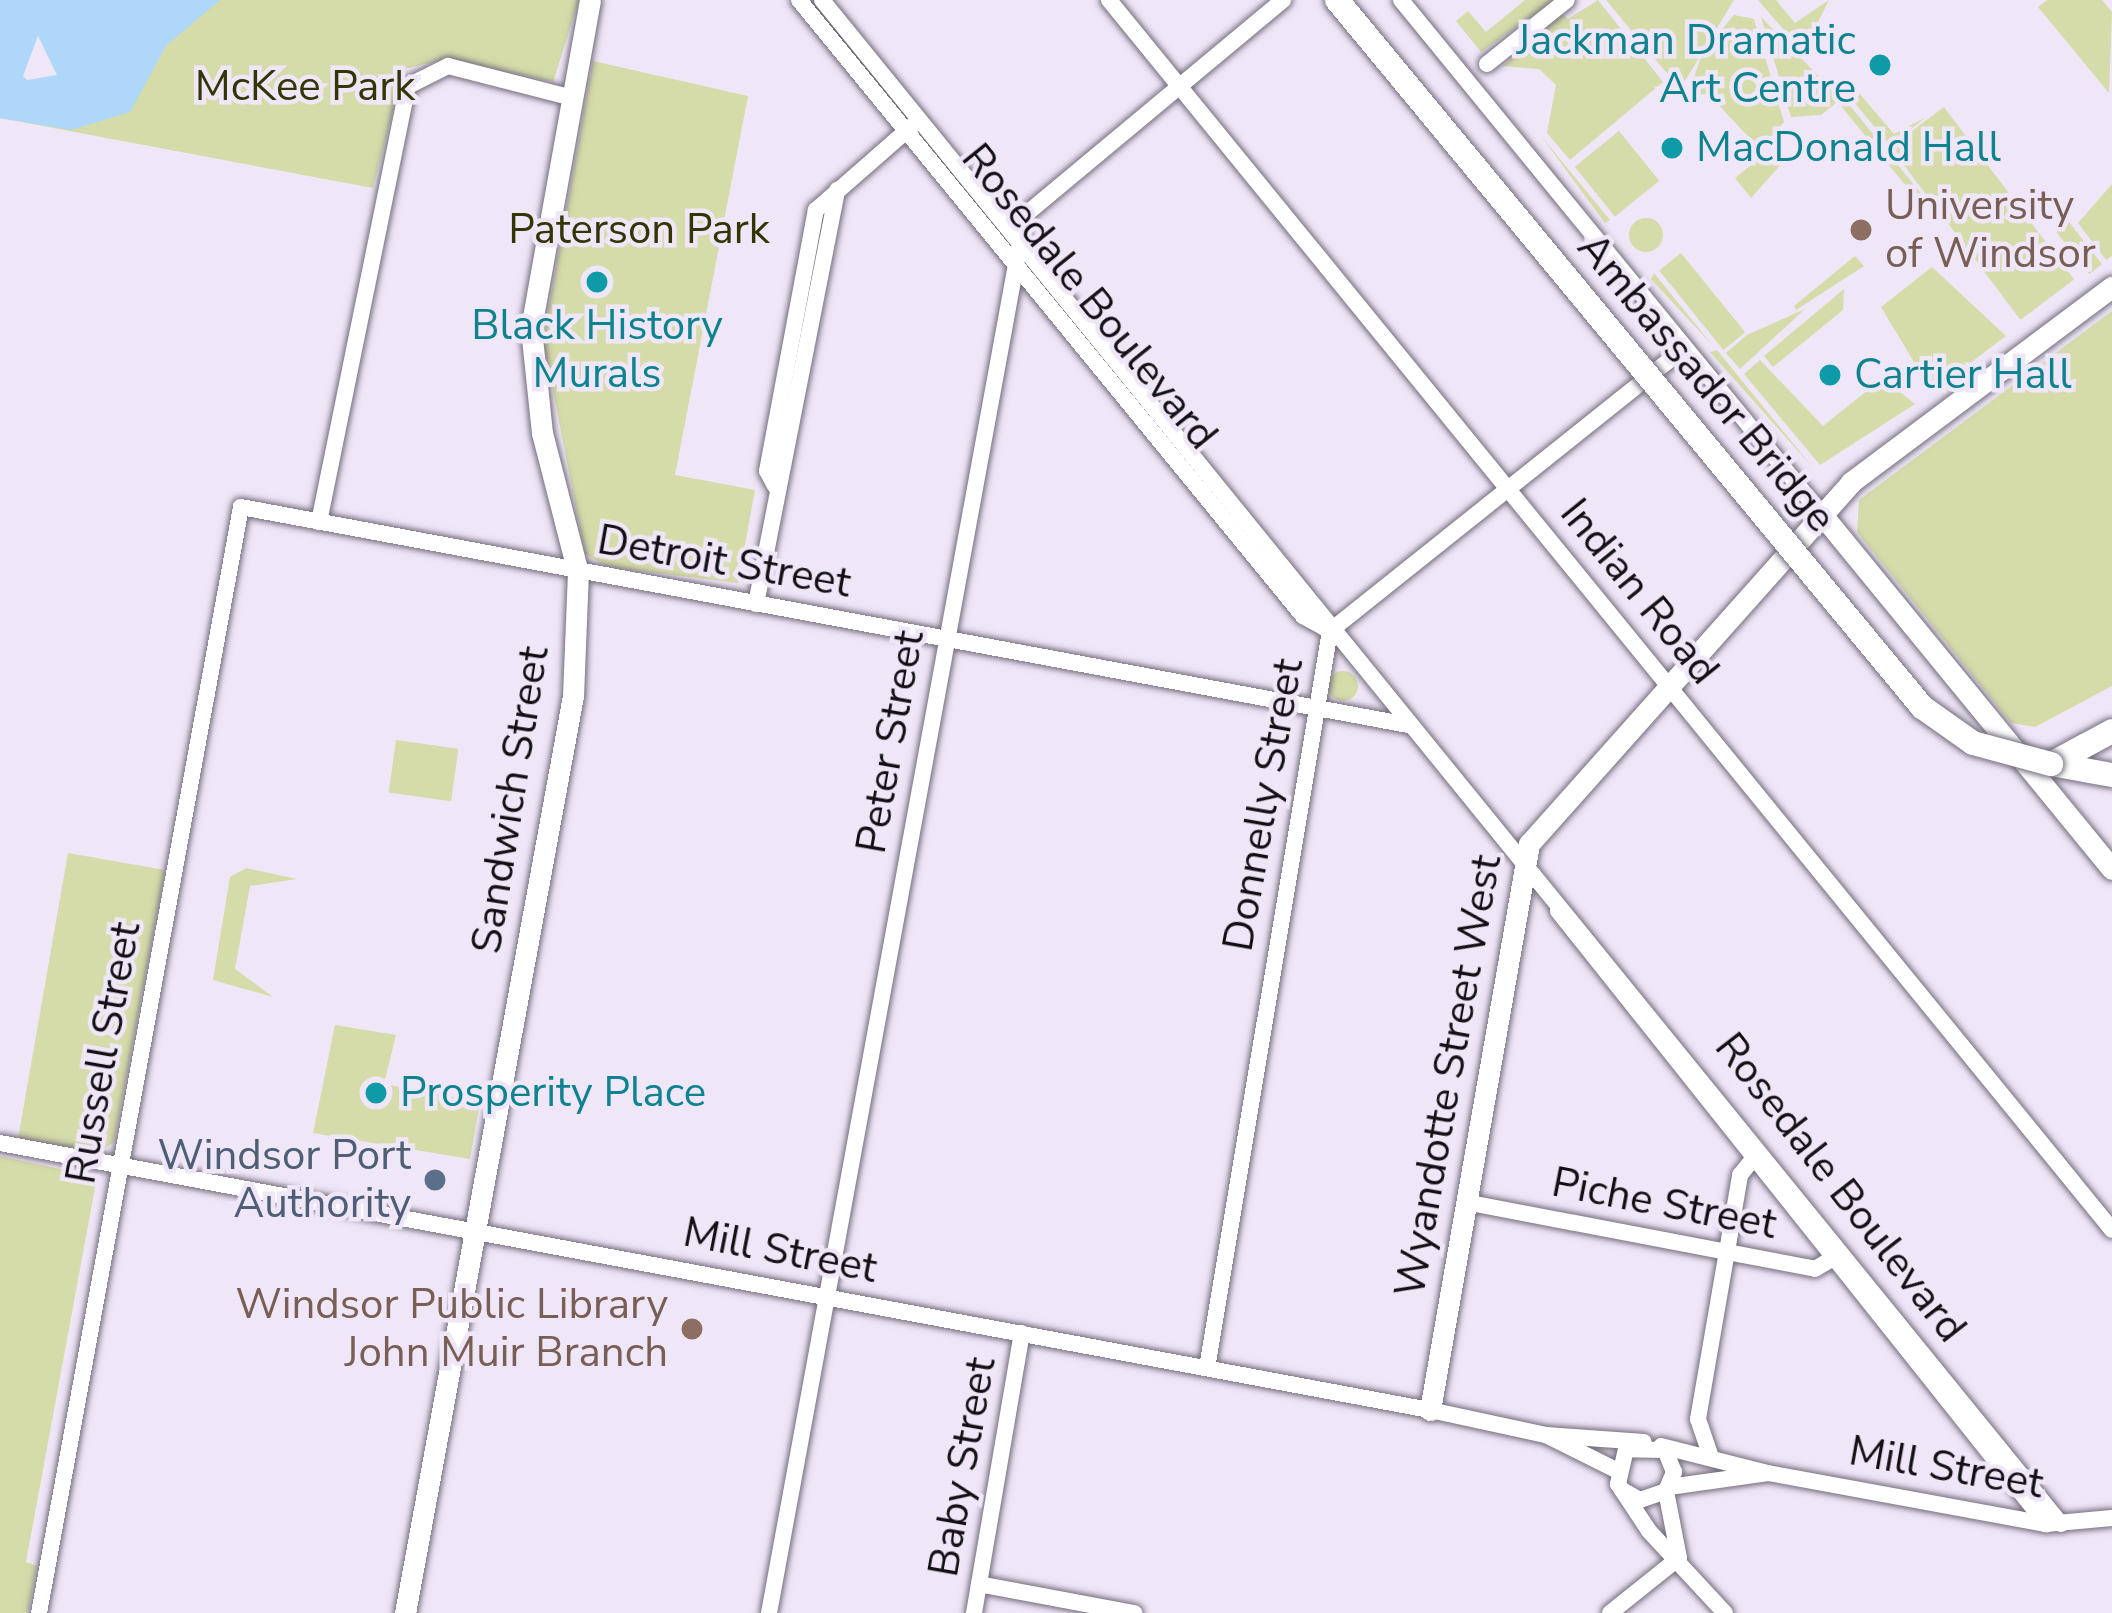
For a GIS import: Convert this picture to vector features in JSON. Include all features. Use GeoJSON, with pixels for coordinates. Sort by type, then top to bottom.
{"type":"FeatureCollection","features":[{"type":"Feature","properties":{"kind":"highway","name":"Ambassador Bridge"},"geometry":{"type":"LineString","coordinates":[[1337,0],[1922,707],[1973,743],[2112,775]]}},
{"type":"Feature","properties":{"kind":"highway"},"geometry":{"type":"LineString","coordinates":[[2051,764],[2112,731]]}},
{"type":"Feature","properties":{"kind":"main road","name":"Sandwich Street"},"geometry":{"type":"LineString","coordinates":[[405,1613],[573,696],[578,573],[542,433],[531,328],[590,0]]}},
{"type":"Feature","properties":{"kind":"main road","name":"Wyandotte Street West"},"geometry":{"type":"LineString","coordinates":[[1430,1410],[1522,864],[1541,825],[1671,689],[1852,482],[2112,287]]}},
{"type":"Feature","properties":{"kind":"main road"},"geometry":{"type":"LineString","coordinates":[[1823,516],[2112,869]]}},
{"type":"Feature","properties":{"kind":"street","name":"Rosedale Boulevard"},"geometry":{"type":"LineString","coordinates":[[799,0],[1020,242],[2053,1524]]}},
{"type":"Feature","properties":{"kind":"street","name":"Rosedale Boulevard"},"geometry":{"type":"LineString","coordinates":[[822,0],[1016,265],[1303,616],[1330,631]]}},
{"type":"Feature","properties":{"kind":"street","name":"Indian Road"},"geometry":{"type":"LineString","coordinates":[[1109,0],[2112,1230]]}},
{"type":"Feature","properties":{"kind":"street","name":"Peter Street"},"geometry":{"type":"LineString","coordinates":[[769,1613],[1020,242],[1036,199],[1283,0]]}},
{"type":"Feature","properties":{"kind":"street"},"geometry":{"type":"LineString","coordinates":[[1401,0],[1823,516]]}},
{"type":"Feature","properties":{"kind":"street"},"geometry":{"type":"LineString","coordinates":[[1486,64],[1567,0]]}},
{"type":"Feature","properties":{"kind":"street"},"geometry":{"type":"LineString","coordinates":[[319,522],[400,101],[418,74],[448,66],[573,98]]}},
{"type":"Feature","properties":{"kind":"street"},"geometry":{"type":"LineString","coordinates":[[757,604],[775,487],[766,471],[816,210],[913,126]]}},
{"type":"Feature","properties":{"kind":"street","name":"Donnelly Street"},"geometry":{"type":"LineString","coordinates":[[1207,1368],[1330,631],[1685,347]]}},
{"type":"Feature","properties":{"kind":"street","name":"Detroit Street"},"geometry":{"type":"LineString","coordinates":[[242,507],[1408,725]]}},
{"type":"Feature","properties":{"kind":"street","name":"Russell Street"},"geometry":{"type":"LineString","coordinates":[[39,1613],[242,507]]}},
{"type":"Feature","properties":{"kind":"street","name":"Mill Street"},"geometry":{"type":"LineString","coordinates":[[0,1144],[1546,1435],[1653,1444],[1768,1473],[2053,1524],[2112,1517]]}},
{"type":"Feature","properties":{"kind":"street"},"geometry":{"type":"LineString","coordinates":[[1711,1457],[1699,1419],[1727,1252],[1756,1154]]}},
{"type":"Feature","properties":{"kind":"street","name":"Piche Street"},"geometry":{"type":"LineString","coordinates":[[1466,1202],[1815,1269],[1838,1256]]}},
{"type":"Feature","properties":{"kind":"street","name":"Baby Street"},"geometry":{"type":"LineString","coordinates":[[974,1613],[1022,1333]]}},
{"type":"Feature","properties":{"kind":"street"},"geometry":{"type":"LineString","coordinates":[[1699,1419],[1653,1444],[1626,1449],[1616,1470],[1622,1490],[1725,1613]]}},
{"type":"Feature","properties":{"kind":"street","name":"Mill Street"},"geometry":{"type":"LineString","coordinates":[[1546,1435],[1616,1470]]}},
{"type":"Feature","properties":{"kind":"street"},"geometry":{"type":"LineString","coordinates":[[1653,1444],[1673,1464],[1668,1489],[1679,1558]]}},
{"type":"Feature","properties":{"kind":"street","name":"Mill Street"},"geometry":{"type":"LineString","coordinates":[[1668,1489],[1768,1473]]}},
{"type":"Feature","properties":{"kind":"street"},"geometry":{"type":"LineString","coordinates":[[1622,1490],[1647,1501],[1668,1489]]}},
{"type":"Feature","properties":{"kind":"street"},"geometry":{"type":"LineString","coordinates":[[1610,1613],[1679,1558]]}},
{"type":"Feature","properties":{"kind":"street"},"geometry":{"type":"LineString","coordinates":[[979,1584],[1134,1613]]}},
{"type":"Feature","properties":{"kind":"green space","name":"McKee Park"},"geometry":{"type":"Polygon","coordinates":[[[20,0],[579,0],[553,82],[446,59],[404,69],[373,188],[0,118],[0,32],[20,0]]]}},
{"type":"Feature","properties":{"kind":"green space"},"geometry":{"type":"Polygon","coordinates":[[[1525,0],[1555,0],[1481,52],[1456,21],[1468,11],[1486,32],[1525,0]]]}},
{"type":"Feature","properties":{"kind":"green space"},"geometry":{"type":"Polygon","coordinates":[[[1598,0],[1663,82],[1570,160],[1547,133],[1556,85],[1539,69],[1503,66],[1561,12],[1568,19],[1598,0]]]}},
{"type":"Feature","properties":{"kind":"green space"},"geometry":{"type":"Polygon","coordinates":[[[1606,0],[1734,0],[1680,89],[1606,0]]]}},
{"type":"Feature","properties":{"kind":"green space"},"geometry":{"type":"Polygon","coordinates":[[[1758,0],[1776,0],[1795,23],[1829,0],[1803,52],[1758,0]]]}},
{"type":"Feature","properties":{"kind":"green space"},"geometry":{"type":"Polygon","coordinates":[[[2047,0],[2102,0],[2112,12],[2109,93],[2038,7],[2047,0]]]}},
{"type":"Feature","properties":{"kind":"green space"},"geometry":{"type":"Polygon","coordinates":[[[1734,15],[1754,19],[1784,122],[1760,149],[1708,94],[1688,95],[1703,51],[1734,15]]]}},
{"type":"Feature","properties":{"kind":"green space"},"geometry":{"type":"Polygon","coordinates":[[[1761,17],[1841,99],[1821,115],[1791,117],[1761,17]]]}},
{"type":"Feature","properties":{"kind":"green space","name":"Paterson Park"},"geometry":{"type":"Polygon","coordinates":[[[593,61],[748,96],[675,475],[755,490],[738,583],[608,567],[585,554],[543,340],[593,61]]]}},
{"type":"Feature","properties":{"kind":"green space"},"geometry":{"type":"Polygon","coordinates":[[[1853,86],[1894,134],[1926,117],[1890,146],[1846,92],[1853,86]]]}},
{"type":"Feature","properties":{"kind":"green space"},"geometry":{"type":"Polygon","coordinates":[[[1847,102],[1921,193],[1915,197],[1842,106],[1847,102]]]}},
{"type":"Feature","properties":{"kind":"green space"},"geometry":{"type":"Polygon","coordinates":[[[1944,107],[2074,280],[2020,320],[1890,147],[1944,107]]]}},
{"type":"Feature","properties":{"kind":"green space"},"geometry":{"type":"Polygon","coordinates":[[[1619,131],[1659,181],[1615,217],[1575,167],[1619,131]]]}},
{"type":"Feature","properties":{"kind":"green space"},"geometry":{"type":"Polygon","coordinates":[[[1541,136],[1610,220],[1605,223],[1541,136]]]}},
{"type":"Feature","properties":{"kind":"green space"},"geometry":{"type":"Polygon","coordinates":[[[1757,160],[1785,160],[1751,198],[1735,178],[1757,160]]]}},
{"type":"Feature","properties":{"kind":"green space"},"geometry":{"type":"Polygon","coordinates":[[[2112,184],[2112,256],[2106,260],[2078,223],[2112,184]]]}},
{"type":"Feature","properties":{"kind":"green space"},"geometry":{"type":"Polygon","coordinates":[[[2065,217],[2102,264],[2089,274],[2052,227],[2065,217]]]}},
{"type":"Feature","properties":{"kind":"green space"},"geometry":{"type":"Polygon","coordinates":[[[1646,218],[1658,223],[1663,235],[1658,247],[1646,252],[1634,247],[1629,235],[1634,223],[1646,218]]]}},
{"type":"Feature","properties":{"kind":"green space"},"geometry":{"type":"Polygon","coordinates":[[[1681,253],[1745,332],[1723,350],[1659,271],[1681,253]]]}},
{"type":"Feature","properties":{"kind":"green space"},"geometry":{"type":"Polygon","coordinates":[[[1855,256],[1864,266],[1796,310],[1794,306],[1855,256]]]}},
{"type":"Feature","properties":{"kind":"green space"},"geometry":{"type":"Polygon","coordinates":[[[1932,267],[2006,336],[1932,392],[1881,307],[1932,267]]]}},
{"type":"Feature","properties":{"kind":"green space"},"geometry":{"type":"Polygon","coordinates":[[[1654,273],[1713,346],[1651,279],[1654,273]]]}},
{"type":"Feature","properties":{"kind":"green space"},"geometry":{"type":"Polygon","coordinates":[[[1844,289],[1843,310],[1773,367],[1764,356],[1844,289]]]}},
{"type":"Feature","properties":{"kind":"green space"},"geometry":{"type":"Polygon","coordinates":[[[1805,309],[1740,369],[1726,353],[1747,335],[1805,309]]]}},
{"type":"Feature","properties":{"kind":"green space"},"geometry":{"type":"Polygon","coordinates":[[[2112,311],[2112,686],[2035,727],[2011,723],[1857,532],[1859,500],[2112,311]]]}},
{"type":"Feature","properties":{"kind":"green space"},"geometry":{"type":"Polygon","coordinates":[[[1717,350],[1814,469],[1710,352],[1717,350]]]}},
{"type":"Feature","properties":{"kind":"green space"},"geometry":{"type":"Polygon","coordinates":[[[1760,360],[1823,426],[1883,378],[1915,404],[1820,465],[1744,374],[1760,360]]]}},
{"type":"Feature","properties":{"kind":"green space"},"geometry":{"type":"Polygon","coordinates":[[[1343,671],[1358,686],[1343,701],[1328,686],[1343,671]]]}},
{"type":"Feature","properties":{"kind":"green space"},"geometry":{"type":"Polygon","coordinates":[[[396,740],[458,749],[451,801],[389,792],[396,740]]]}},
{"type":"Feature","properties":{"kind":"green space"},"geometry":{"type":"Polygon","coordinates":[[[68,853],[165,870],[114,1142],[98,1153],[18,1139],[68,853]]]}},
{"type":"Feature","properties":{"kind":"green space"},"geometry":{"type":"Polygon","coordinates":[[[246,868],[297,879],[250,886],[235,969],[273,997],[213,980],[230,877],[246,868]]]}},
{"type":"Feature","properties":{"kind":"green space","name":"Prosperity Place"},"geometry":{"type":"Polygon","coordinates":[[[335,1025],[396,1035],[384,1084],[480,1102],[470,1159],[313,1133],[335,1025]]]}},
{"type":"Feature","properties":{"kind":"green space"},"geometry":{"type":"Polygon","coordinates":[[[0,1156],[97,1177],[26,1562],[37,1566],[28,1613],[0,1613],[0,1156]]]}},
{"type":"Feature","properties":{"kind":"water"},"geometry":{"type":"Polygon","coordinates":[[[0,0],[220,0],[166,46],[130,112],[71,130],[0,118],[0,0]]]}},
{"type":"Feature","properties":{"kind":"pier"},"geometry":{"type":"Polygon","coordinates":[[[38,36],[57,75],[27,80],[23,76],[38,36]]]}},
{"type":"Feature","properties":{"kind":"place","name":"Jackman Dramatic Art Centre"},"geometry":{"type":"Point","coordinates":[1880,65]}},
{"type":"Feature","properties":{"kind":"place","name":"MacDonald Hall"},"geometry":{"type":"Point","coordinates":[1672,148]}},
{"type":"Feature","properties":{"kind":"place","name":"University of Windsor"},"geometry":{"type":"Point","coordinates":[1861,230]}},
{"type":"Feature","properties":{"kind":"place","name":"Black History Murals"},"geometry":{"type":"Point","coordinates":[597,282]}},
{"type":"Feature","properties":{"kind":"place","name":"Cartier Hall"},"geometry":{"type":"Point","coordinates":[1830,375]}},
{"type":"Feature","properties":{"kind":"place","name":"Prosperity Place"},"geometry":{"type":"Point","coordinates":[376,1093]}},
{"type":"Feature","properties":{"kind":"place","name":"Windsor Port Authority"},"geometry":{"type":"Point","coordinates":[435,1180]}},
{"type":"Feature","properties":{"kind":"place","name":"Windsor Public Library John Muir Branch"},"geometry":{"type":"Point","coordinates":[692,1329]}}]}
